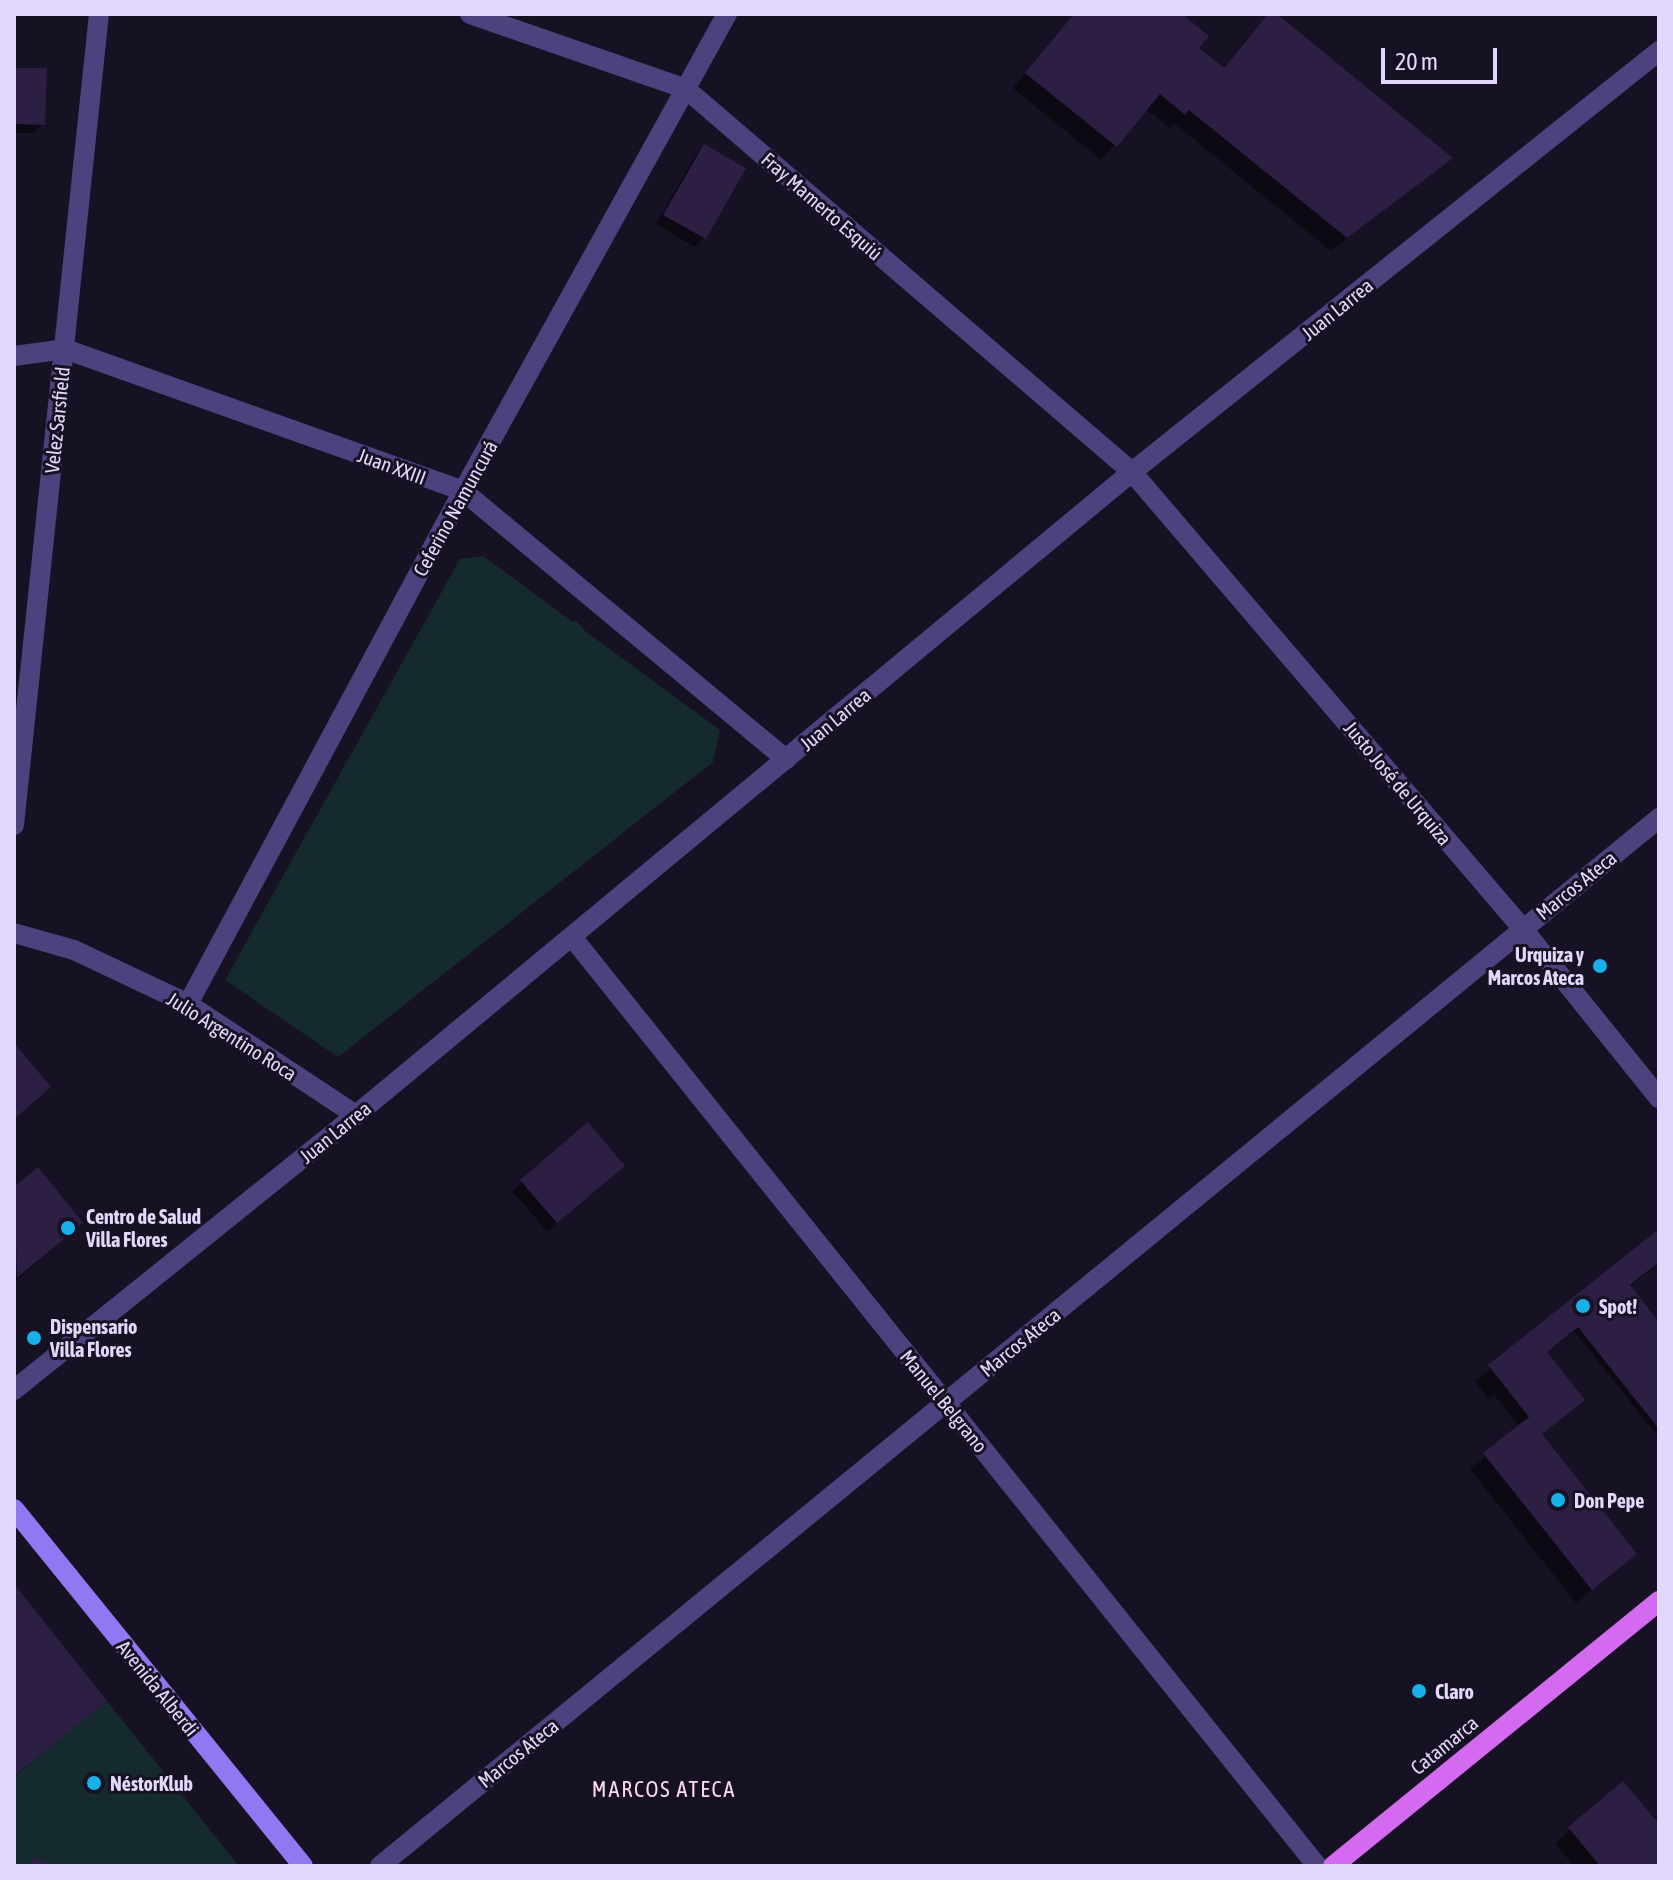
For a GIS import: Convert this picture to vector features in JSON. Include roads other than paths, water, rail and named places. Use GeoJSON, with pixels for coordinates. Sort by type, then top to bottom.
{"type":"FeatureCollection","features":[{"type":"Feature","properties":{"kind":"main road","name":"Avenida Alberdi"},"geometry":{"type":"LineString","coordinates":[[14,1509],[303,1866]]}},
{"type":"Feature","properties":{"kind":"main road","name":"Catamarca"},"geometry":{"type":"LineString","coordinates":[[1333,1866],[1659,1601]]}},
{"type":"Feature","properties":{"kind":"street","name":"Velez Sarsfield"},"geometry":{"type":"LineString","coordinates":[[14,825],[99,14]]}},
{"type":"Feature","properties":{"kind":"street","name":"Fray Mamerto Esquiú"},"geometry":{"type":"LineString","coordinates":[[470,14],[686,89],[1132,472]]}},
{"type":"Feature","properties":{"kind":"street","name":"Ceferino Namuncurá"},"geometry":{"type":"LineString","coordinates":[[188,1004],[463,491],[727,14]]}},
{"type":"Feature","properties":{"kind":"street","name":"Juan Larrea"},"geometry":{"type":"LineString","coordinates":[[14,1390],[356,1115],[1132,472],[1659,51]]}},
{"type":"Feature","properties":{"kind":"street","name":"Juan XXIII"},"geometry":{"type":"LineString","coordinates":[[14,356],[65,349],[463,491],[786,759]]}},
{"type":"Feature","properties":{"kind":"street","name":"Justo José de Urquiza"},"geometry":{"type":"LineString","coordinates":[[1132,472],[1523,929],[1659,1098]]}},
{"type":"Feature","properties":{"kind":"street","name":"Marcos Ateca"},"geometry":{"type":"LineString","coordinates":[[380,1866],[1659,818]]}},
{"type":"Feature","properties":{"kind":"street","name":"Julio Argentino Roca"},"geometry":{"type":"LineString","coordinates":[[14,933],[74,950],[188,1004],[356,1115]]}},
{"type":"Feature","properties":{"kind":"street","name":"Manuel Belgrano"},"geometry":{"type":"LineString","coordinates":[[572,937],[1317,1866]]}},
{"type":"Feature","properties":{"kind":"place","name":"Urquiza y Marcos Ateca"},"geometry":{"type":"Point","coordinates":[1600,966]}},
{"type":"Feature","properties":{"kind":"place","name":"Centro de Salud Villa Flores"},"geometry":{"type":"Point","coordinates":[68,1228]}},
{"type":"Feature","properties":{"kind":"place","name":"Spot!"},"geometry":{"type":"Point","coordinates":[1583,1306]}},
{"type":"Feature","properties":{"kind":"place","name":"Dispensario Villa Flores"},"geometry":{"type":"Point","coordinates":[34,1338]}},
{"type":"Feature","properties":{"kind":"place","name":"Don Pepe"},"geometry":{"type":"Point","coordinates":[1558,1500]}},
{"type":"Feature","properties":{"kind":"place","name":"Claro"},"geometry":{"type":"Point","coordinates":[1419,1691]}},
{"type":"Feature","properties":{"kind":"place","name":"NéstorKlub"},"geometry":{"type":"Point","coordinates":[94,1783]}},
{"type":"Feature","properties":{"kind":"district","name":"MARCOS ATECA"},"geometry":{"type":"Point","coordinates":[664,1790]}}]}
